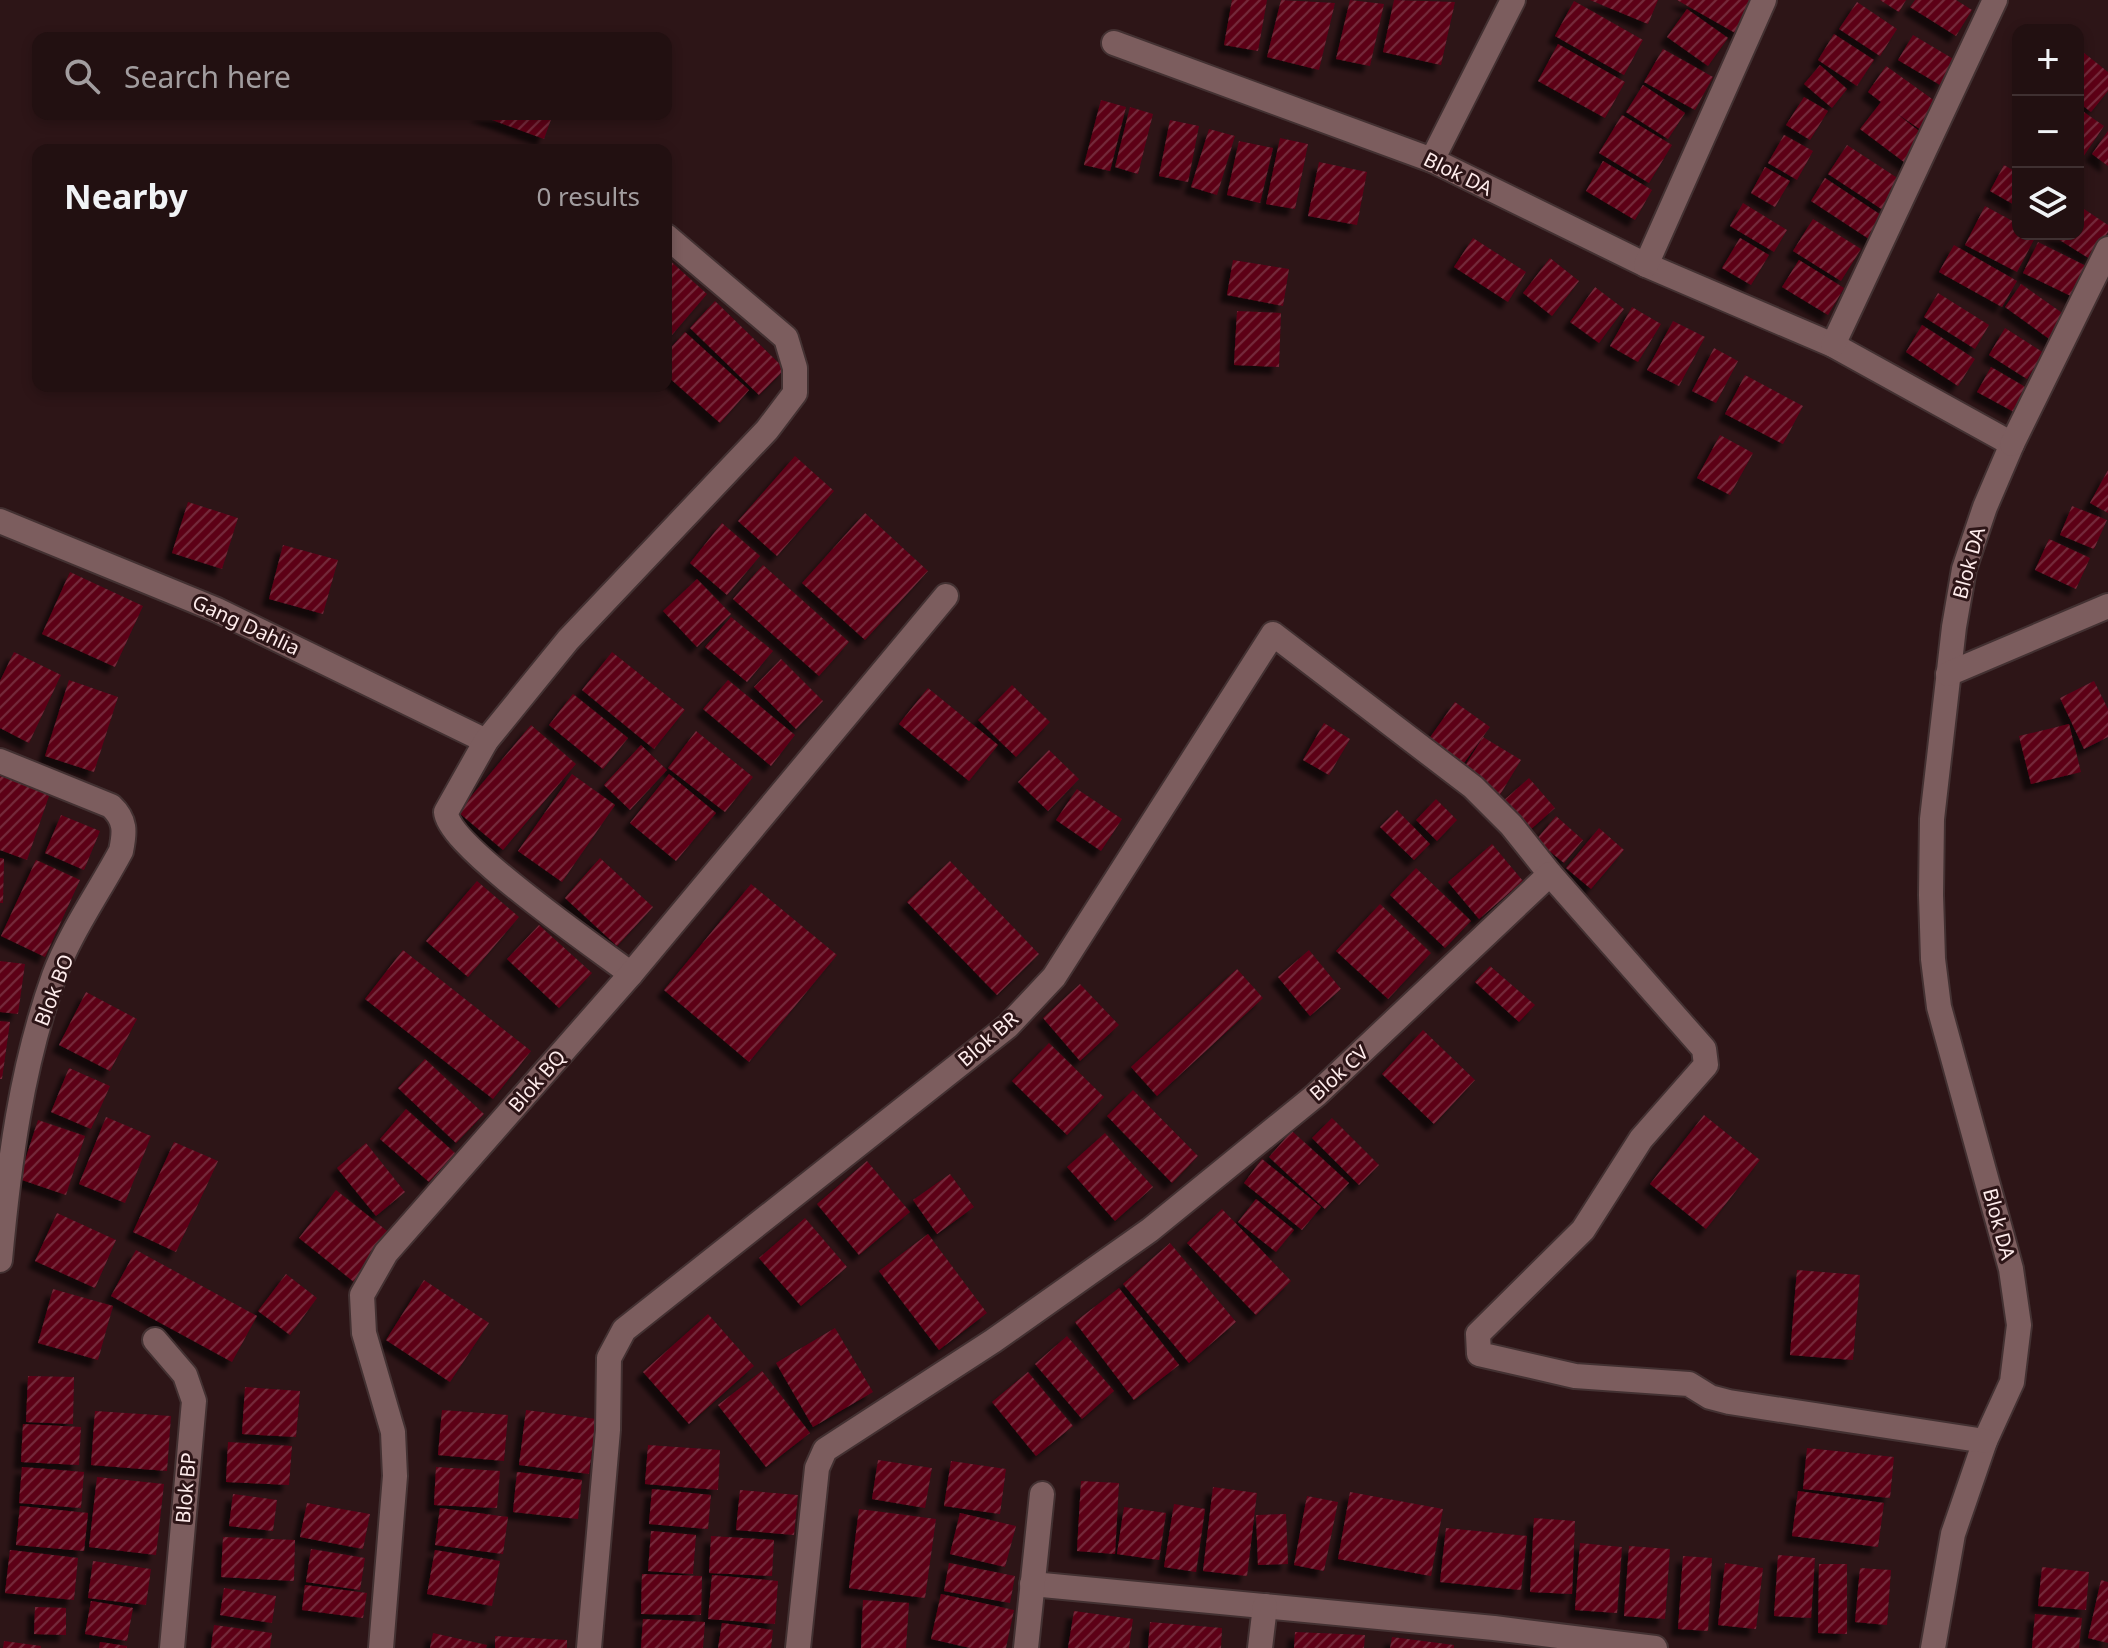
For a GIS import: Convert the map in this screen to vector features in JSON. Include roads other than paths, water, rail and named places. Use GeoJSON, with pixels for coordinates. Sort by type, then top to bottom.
{"type":"FeatureCollection","features":[{"type":"Feature","properties":{"kind":"street"},"geometry":{"type":"LineString","coordinates":[[1432,160],[1513,0]]}},
{"type":"Feature","properties":{"kind":"street"},"geometry":{"type":"LineString","coordinates":[[1646,265],[1764,0]]}},
{"type":"Feature","properties":{"kind":"street"},"geometry":{"type":"LineString","coordinates":[[1833,345],[1995,0]]}},
{"type":"Feature","properties":{"kind":"street","name":"Blok DA"},"geometry":{"type":"LineString","coordinates":[[1114,43],[1432,160],[1646,265],[1833,345],[2012,444],[1985,507],[1964,569],[1948,674],[1932,819],[1933,959],[1939,1007],[2011,1269],[2019,1325],[2012,1382],[1985,1441],[1953,1534],[1933,1648]]}},
{"type":"Feature","properties":{"kind":"street"},"geometry":{"type":"LineString","coordinates":[[631,974],[501,875],[447,821],[446,812],[486,741],[568,640],[767,430],[795,393],[795,368],[786,338],[672,241]]}},
{"type":"Feature","properties":{"kind":"street"},"geometry":{"type":"LineString","coordinates":[[2012,444],[2108,249]]}},
{"type":"Feature","properties":{"kind":"street","name":"Gang Dahlia"},"geometry":{"type":"LineString","coordinates":[[0,521],[217,610],[486,741]]}},
{"type":"Feature","properties":{"kind":"street","name":"Blok BQ"},"geometry":{"type":"LineString","coordinates":[[381,1648],[395,1476],[393,1432],[364,1333],[362,1295],[386,1253],[631,974],[946,596]]}},
{"type":"Feature","properties":{"kind":"street"},"geometry":{"type":"LineString","coordinates":[[1948,674],[2108,606]]}},
{"type":"Feature","properties":{"kind":"street","name":"Blok BR"},"geometry":{"type":"LineString","coordinates":[[589,1648],[608,1430],[609,1358],[624,1330],[1008,1026],[1054,977],[1273,634],[1473,787],[1511,825],[1550,874]]}},
{"type":"Feature","properties":{"kind":"street","name":"Blok BO"},"geometry":{"type":"LineString","coordinates":[[0,761],[111,806],[122,816],[125,833],[121,851],[55,974],[25,1072],[8,1174],[0,1260]]}},
{"type":"Feature","properties":{"kind":"street"},"geometry":{"type":"LineString","coordinates":[[1550,874],[1707,1056],[1706,1065],[1641,1139],[1583,1230],[1478,1334],[1479,1354],[1575,1376],[1689,1384],[1710,1397],[1729,1402],[1985,1441]]}},
{"type":"Feature","properties":{"kind":"street","name":"Blok CV"},"geometry":{"type":"LineString","coordinates":[[798,1648],[817,1468],[825,1450],[993,1341],[1150,1230],[1316,1095],[1550,874]]}},
{"type":"Feature","properties":{"kind":"street","name":"Blok BP"},"geometry":{"type":"LineString","coordinates":[[155,1340],[185,1375],[194,1401],[172,1648]]}},
{"type":"Feature","properties":{"kind":"street"},"geometry":{"type":"LineString","coordinates":[[1026,1648],[1042,1494]]}},
{"type":"Feature","properties":{"kind":"street"},"geometry":{"type":"LineString","coordinates":[[1032,1584],[1265,1606],[1493,1638],[1655,1648]]}},
{"type":"Feature","properties":{"kind":"street"},"geometry":{"type":"LineString","coordinates":[[1260,1648],[1265,1606]]}}]}
